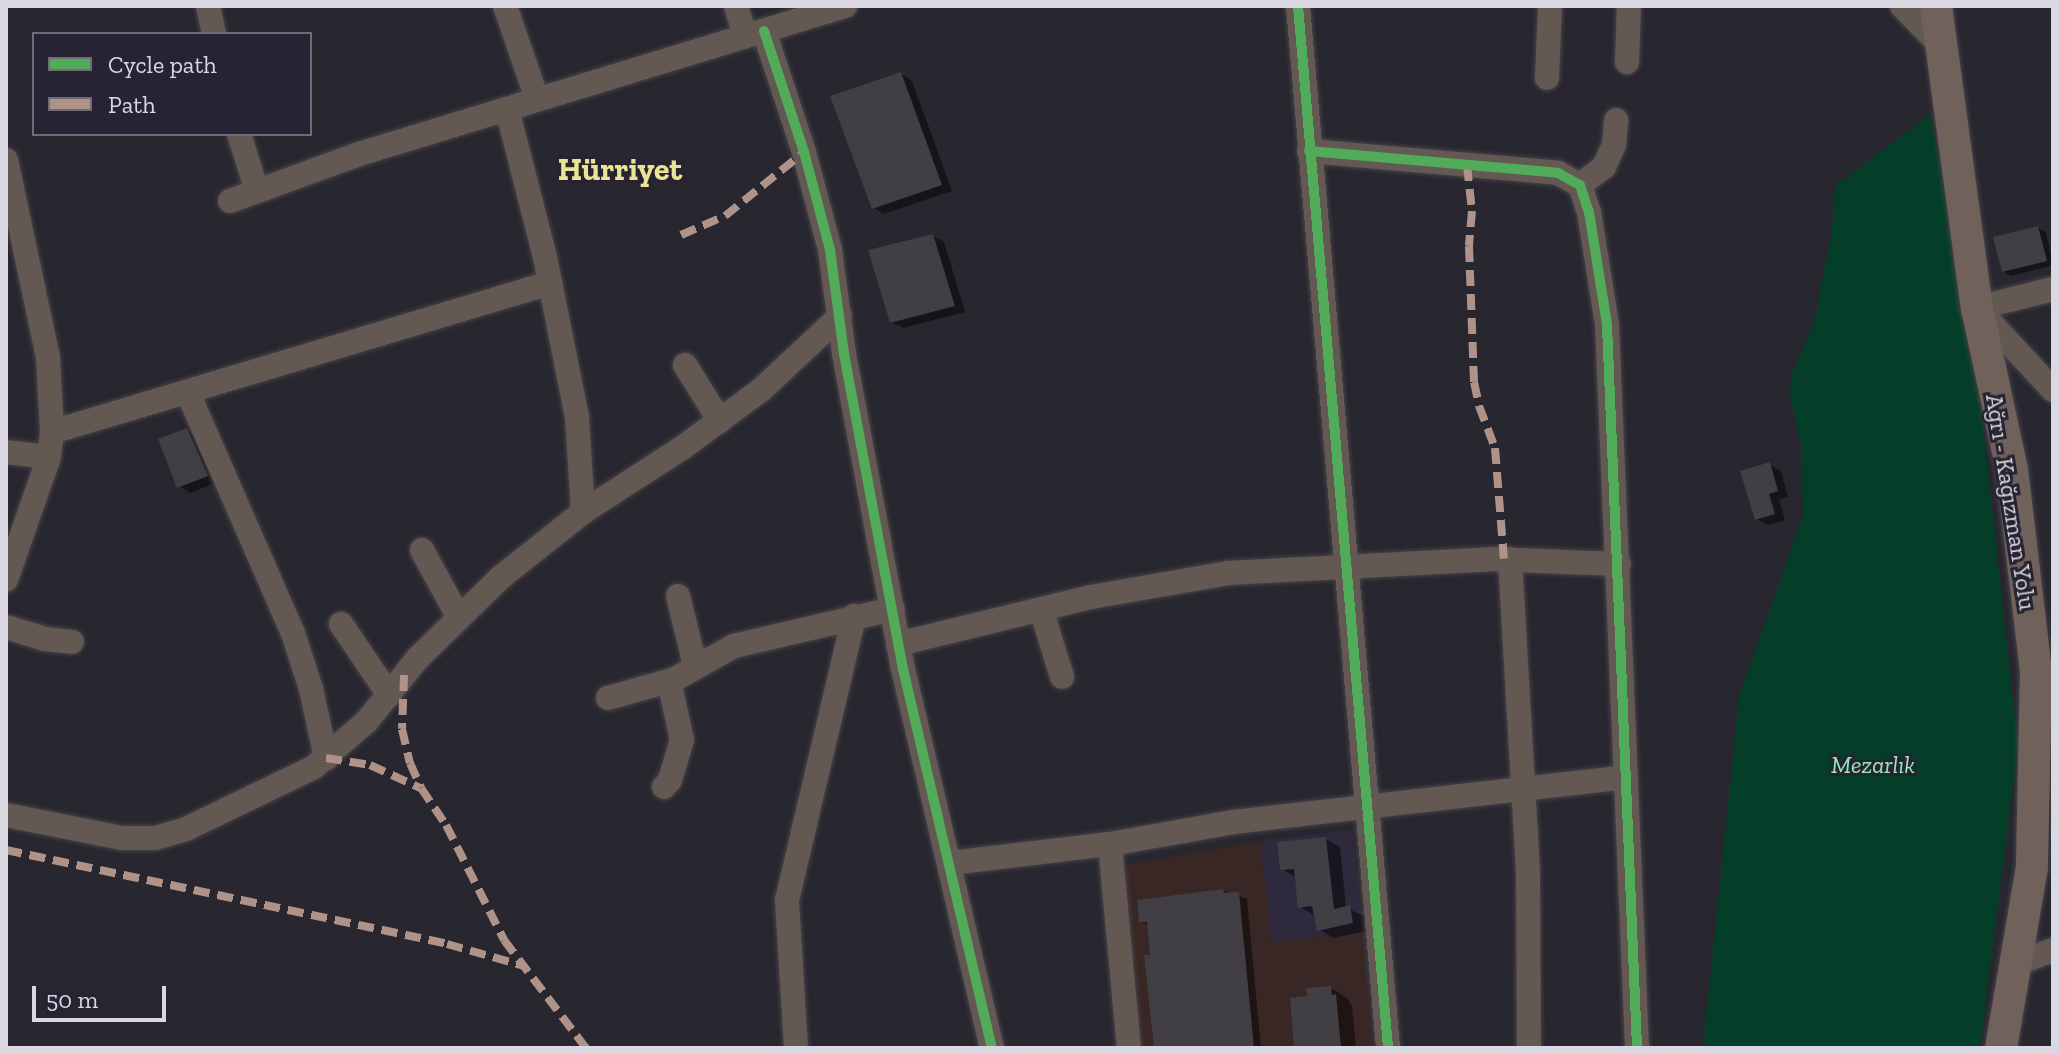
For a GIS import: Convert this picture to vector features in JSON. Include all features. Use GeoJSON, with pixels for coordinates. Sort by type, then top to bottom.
{"type":"FeatureCollection","features":[{"type":"Feature","properties":{"kind":"main road","name":"Ağrı - Kağızman Yolu"},"geometry":{"type":"LineString","coordinates":[[1936,6],[1977,308],[2012,470],[2036,671],[2032,867],[2001,1048]]}},
{"type":"Feature","properties":{"kind":"street"},"geometry":{"type":"LineString","coordinates":[[208,6],[214,32]]}},
{"type":"Feature","properties":{"kind":"street"},"geometry":{"type":"LineString","coordinates":[[505,6],[537,99]]}},
{"type":"Feature","properties":{"kind":"street"},"geometry":{"type":"LineString","coordinates":[[736,6],[754,33],[821,209],[898,644],[992,1048]]}},
{"type":"Feature","properties":{"kind":"street"},"geometry":{"type":"LineString","coordinates":[[230,201],[359,154],[845,6]]}},
{"type":"Feature","properties":{"kind":"street"},"geometry":{"type":"LineString","coordinates":[[1298,6],[1388,1048]]}},
{"type":"Feature","properties":{"kind":"street"},"geometry":{"type":"LineString","coordinates":[[1547,78],[1550,6]]}},
{"type":"Feature","properties":{"kind":"street"},"geometry":{"type":"LineString","coordinates":[[1627,62],[1629,6]]}},
{"type":"Feature","properties":{"kind":"street"},"geometry":{"type":"LineString","coordinates":[[1902,6],[1944,49]]}},
{"type":"Feature","properties":{"kind":"street"},"geometry":{"type":"LineString","coordinates":[[507,109],[550,283],[577,417],[583,512]]}},
{"type":"Feature","properties":{"kind":"street"},"geometry":{"type":"LineString","coordinates":[[1580,185],[1604,167],[1614,145],[1616,120]]}},
{"type":"Feature","properties":{"kind":"street"},"geometry":{"type":"LineString","coordinates":[[240,136],[257,191]]}},
{"type":"Feature","properties":{"kind":"street"},"geometry":{"type":"LineString","coordinates":[[1309,151],[1558,173],[1580,185],[1589,212],[1607,325],[1637,1048]]}},
{"type":"Feature","properties":{"kind":"street"},"geometry":{"type":"LineString","coordinates":[[6,160],[48,357],[52,432],[49,457],[6,580]]}},
{"type":"Feature","properties":{"kind":"street"},"geometry":{"type":"LineString","coordinates":[[52,432],[550,283]]}},
{"type":"Feature","properties":{"kind":"street"},"geometry":{"type":"LineString","coordinates":[[2053,289],[1977,308],[2053,390]]}},
{"type":"Feature","properties":{"kind":"street"},"geometry":{"type":"LineString","coordinates":[[6,815],[122,838],[155,838],[186,829],[293,779],[326,758],[367,721],[418,658],[500,578],[583,512],[761,390],[840,316]]}},
{"type":"Feature","properties":{"kind":"street"},"geometry":{"type":"LineString","coordinates":[[685,365],[720,421]]}},
{"type":"Feature","properties":{"kind":"street"},"geometry":{"type":"LineString","coordinates":[[188,393],[293,633],[314,699],[326,758]]}},
{"type":"Feature","properties":{"kind":"street"},"geometry":{"type":"LineString","coordinates":[[6,452],[49,457]]}},
{"type":"Feature","properties":{"kind":"street"},"geometry":{"type":"LineString","coordinates":[[422,550],[459,618]]}},
{"type":"Feature","properties":{"kind":"street"},"geometry":{"type":"LineString","coordinates":[[898,644],[1041,609],[1228,573],[1510,559],[1619,564]]}},
{"type":"Feature","properties":{"kind":"street"},"geometry":{"type":"LineString","coordinates":[[1510,559],[1520,787],[1528,874],[1529,1048]]}},
{"type":"Feature","properties":{"kind":"street"},"geometry":{"type":"LineString","coordinates":[[678,596],[695,665]]}},
{"type":"Feature","properties":{"kind":"street"},"geometry":{"type":"LineString","coordinates":[[608,698],[669,681],[734,646],[893,609]]}},
{"type":"Feature","properties":{"kind":"street"},"geometry":{"type":"LineString","coordinates":[[1041,609],[1062,677]]}},
{"type":"Feature","properties":{"kind":"street"},"geometry":{"type":"LineString","coordinates":[[796,1048],[787,900],[854,616]]}},
{"type":"Feature","properties":{"kind":"street"},"geometry":{"type":"LineString","coordinates":[[341,624],[389,695]]}},
{"type":"Feature","properties":{"kind":"street"},"geometry":{"type":"LineString","coordinates":[[6,627],[45,639],[72,642]]}},
{"type":"Feature","properties":{"kind":"street"},"geometry":{"type":"LineString","coordinates":[[664,787],[670,780],[682,740],[669,681]]}},
{"type":"Feature","properties":{"kind":"street"},"geometry":{"type":"LineString","coordinates":[[950,863],[1110,844],[1233,822],[1625,777]]}},
{"type":"Feature","properties":{"kind":"street"},"geometry":{"type":"LineString","coordinates":[[1110,844],[1129,1048]]}},
{"type":"Feature","properties":{"kind":"street"},"geometry":{"type":"LineString","coordinates":[[2017,958],[2029,959],[2053,950]]}},
{"type":"Feature","properties":{"kind":"shaded area"},"geometry":{"type":"Polygon","coordinates":[[[1352,830],[1364,931],[1272,942],[1260,841],[1352,830]]]}},
{"type":"Feature","properties":{"kind":"shaded area"},"geometry":{"type":"Polygon","coordinates":[[[1260,841],[1272,942],[1364,931],[1372,1048],[1139,1048],[1124,865],[1260,841]]]}},
{"type":"Feature","properties":{"kind":"green space","name":"Mezarlık"},"geometry":{"type":"Polygon","coordinates":[[[1931,114],[1980,397],[2018,746],[1980,1048],[1703,1048],[1739,696],[1803,516],[1801,444],[1790,397],[1791,375],[1814,324],[1832,229],[1835,186],[1931,114]]]}},
{"type":"Feature","properties":{"kind":"building"},"geometry":{"type":"Polygon","coordinates":[[[901,72],[942,185],[872,209],[830,96],[901,72]]]}},
{"type":"Feature","properties":{"kind":"building"},"geometry":{"type":"Polygon","coordinates":[[[2038,226],[2047,261],[2002,272],[1993,237],[2038,226]]]}},
{"type":"Feature","properties":{"kind":"building"},"geometry":{"type":"Polygon","coordinates":[[[933,234],[955,306],[890,323],[868,250],[933,234]]]}},
{"type":"Feature","properties":{"kind":"building"},"geometry":{"type":"Polygon","coordinates":[[[187,428],[208,476],[177,488],[158,439],[187,428]]]}},
{"type":"Feature","properties":{"kind":"building"},"geometry":{"type":"Polygon","coordinates":[[[1770,462],[1778,491],[1769,494],[1775,514],[1755,520],[1740,471],[1770,462]]]}},
{"type":"Feature","properties":{"kind":"building"},"geometry":{"type":"Polygon","coordinates":[[[1326,837],[1334,909],[1350,905],[1353,923],[1317,931],[1312,906],[1298,908],[1294,869],[1280,870],[1277,842],[1326,837]]]}},
{"type":"Feature","properties":{"kind":"building"},"geometry":{"type":"Polygon","coordinates":[[[1223,889],[1224,893],[1239,892],[1254,1048],[1154,1048],[1144,955],[1150,955],[1147,922],[1139,922],[1137,900],[1223,889]]]}},
{"type":"Feature","properties":{"kind":"building"},"geometry":{"type":"Polygon","coordinates":[[[1331,986],[1332,995],[1336,994],[1341,1048],[1294,1048],[1290,998],[1307,996],[1306,988],[1331,986]]]}},
{"type":"Feature","properties":{"kind":"marked path"},"geometry":{"type":"LineString","coordinates":[[681,235],[725,216],[804,152]]}},
{"type":"Feature","properties":{"kind":"marked path"},"geometry":{"type":"LineString","coordinates":[[1467,165],[1472,211],[1469,246],[1474,382],[1479,406],[1495,448],[1504,559]]}},
{"type":"Feature","properties":{"kind":"marked path"},"geometry":{"type":"LineString","coordinates":[[404,675],[402,729],[410,763],[421,788],[446,825],[504,940],[586,1048]]}},
{"type":"Feature","properties":{"kind":"marked path"},"geometry":{"type":"LineString","coordinates":[[326,758],[370,765],[420,788]]}},
{"type":"Feature","properties":{"kind":"marked path"},"geometry":{"type":"LineString","coordinates":[[6,850],[447,944],[524,966]]}},
{"type":"Feature","properties":{"kind":"cycle path"},"geometry":{"type":"LineString","coordinates":[[1298,6],[1388,1048]]}},
{"type":"Feature","properties":{"kind":"cycle path"},"geometry":{"type":"LineString","coordinates":[[764,31],[804,152],[830,250],[844,354],[903,669],[992,1048]]}},
{"type":"Feature","properties":{"kind":"cycle path"},"geometry":{"type":"LineString","coordinates":[[1309,151],[1558,173],[1580,185],[1589,212],[1607,325],[1637,1048]]}},
{"type":"Feature","properties":{"kind":"district","name":"Hürriyet"},"geometry":{"type":"Point","coordinates":[620,169]}}]}
